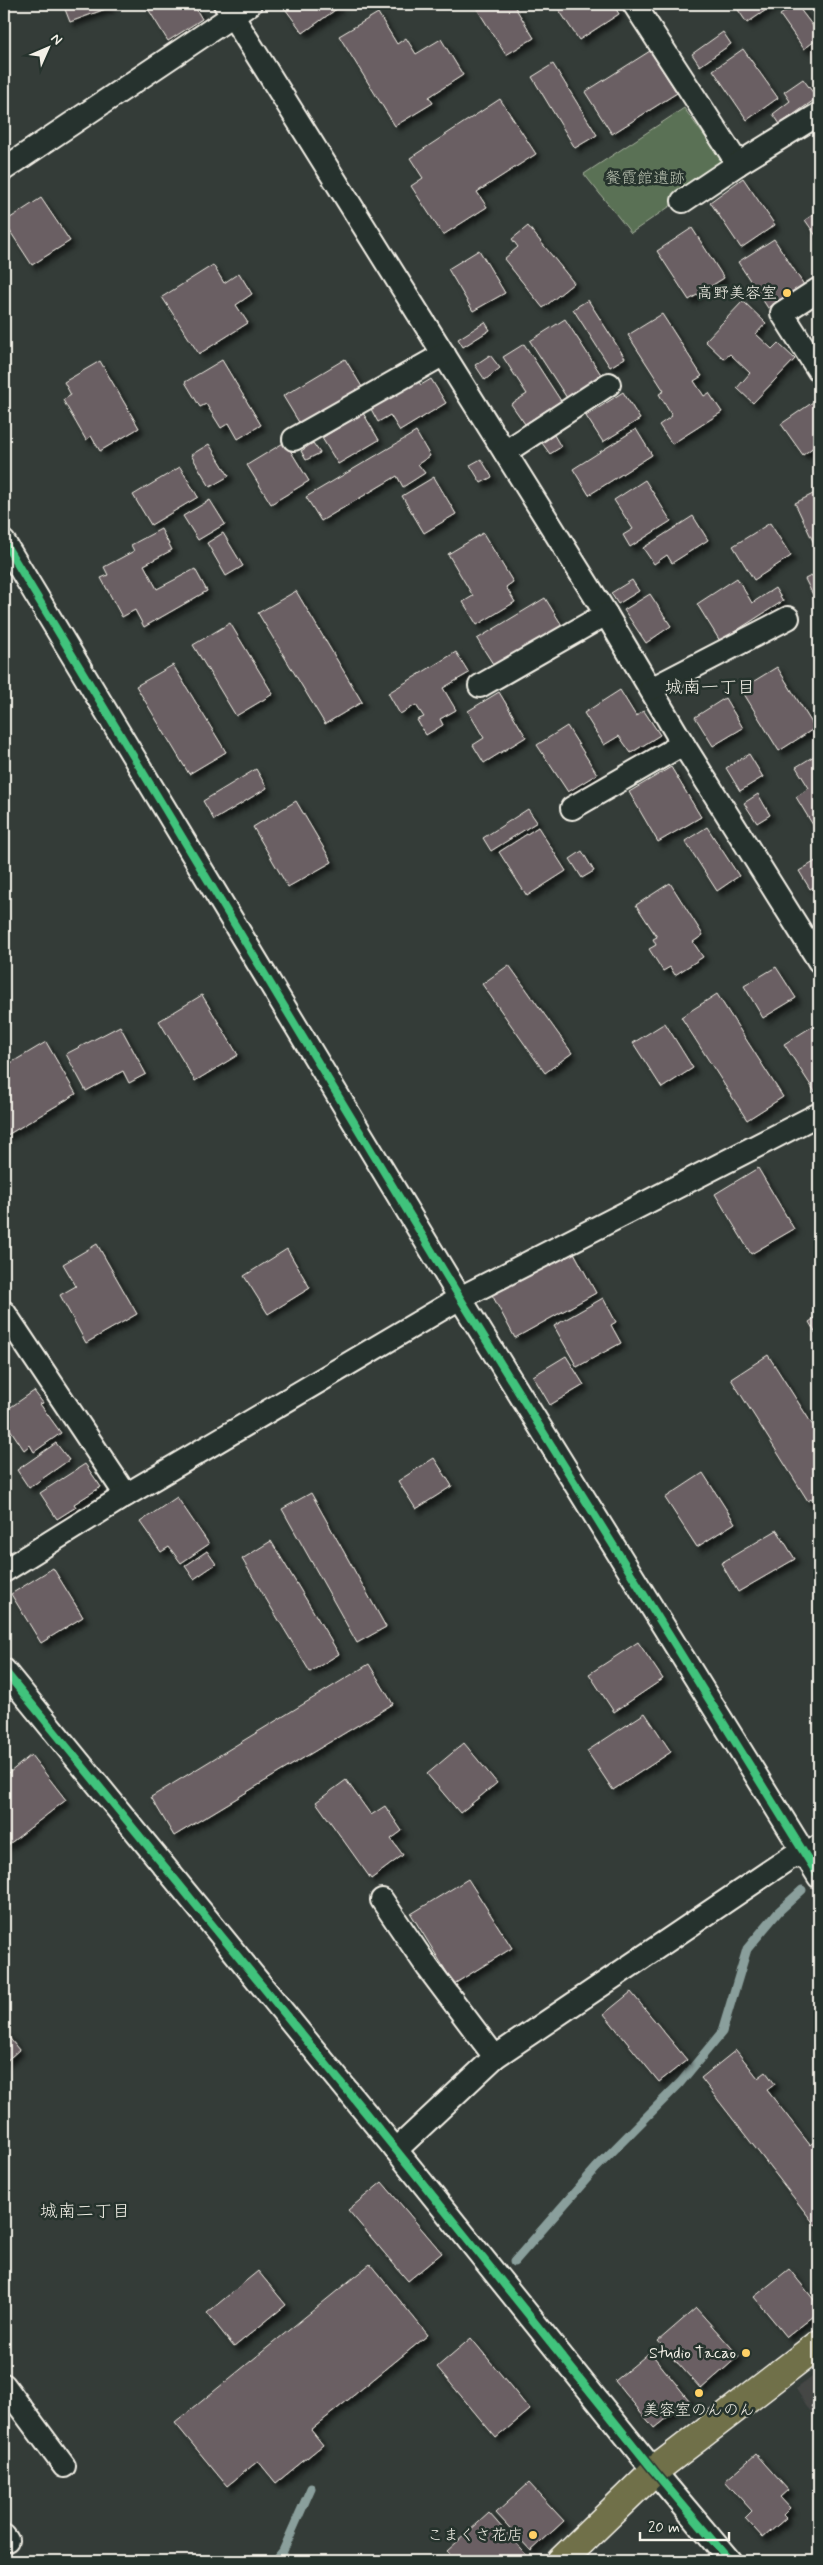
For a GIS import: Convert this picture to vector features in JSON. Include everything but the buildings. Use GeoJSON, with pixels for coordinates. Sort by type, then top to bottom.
{"type":"FeatureCollection","features":[{"type":"Feature","properties":{"kind":"main road"},"geometry":{"type":"LineString","coordinates":[[561,2561],[654,2471],[819,2344]]}},
{"type":"Feature","properties":{"kind":"street"},"geometry":{"type":"LineString","coordinates":[[634,4],[738,164]]}},
{"type":"Feature","properties":{"kind":"street"},"geometry":{"type":"LineString","coordinates":[[4,169],[236,8],[444,354],[606,614],[683,744],[819,961]]}},
{"type":"Feature","properties":{"kind":"street"},"geometry":{"type":"LineString","coordinates":[[684,201],[738,164],[819,114]]}},
{"type":"Feature","properties":{"kind":"street"},"geometry":{"type":"LineString","coordinates":[[819,289],[782,313],[819,371]]}},
{"type":"Feature","properties":{"kind":"street"},"geometry":{"type":"LineString","coordinates":[[294,439],[444,354]]}},
{"type":"Feature","properties":{"kind":"street"},"geometry":{"type":"LineString","coordinates":[[505,452],[609,384]]}},
{"type":"Feature","properties":{"kind":"street"},"geometry":{"type":"LineString","coordinates":[[4,542],[460,1298],[813,1851],[819,1877]]}},
{"type":"Feature","properties":{"kind":"street"},"geometry":{"type":"LineString","coordinates":[[480,686],[606,614]]}},
{"type":"Feature","properties":{"kind":"street"},"geometry":{"type":"LineString","coordinates":[[651,689],[788,618]]}},
{"type":"Feature","properties":{"kind":"street"},"geometry":{"type":"LineString","coordinates":[[572,808],[683,744]]}},
{"type":"Feature","properties":{"kind":"street"},"geometry":{"type":"LineString","coordinates":[[4,1571],[126,1495],[460,1298],[819,1114]]}},
{"type":"Feature","properties":{"kind":"street"},"geometry":{"type":"LineString","coordinates":[[4,1312],[126,1495]]}},
{"type":"Feature","properties":{"kind":"street"},"geometry":{"type":"LineString","coordinates":[[4,1670],[396,2150],[654,2471],[730,2561]]}},
{"type":"Feature","properties":{"kind":"street"},"geometry":{"type":"LineString","coordinates":[[396,2150],[495,2057],[792,1857],[813,1851]]}},
{"type":"Feature","properties":{"kind":"street"},"geometry":{"type":"LineString","coordinates":[[382,1900],[428,1968],[495,2057]]}},
{"type":"Feature","properties":{"kind":"street"},"geometry":{"type":"LineString","coordinates":[[4,2385],[64,2466]]}},
{"type":"Feature","properties":{"kind":"shaded area"},"geometry":{"type":"Polygon","coordinates":[[[819,2372],[819,2425],[796,2389],[819,2372]]]}},
{"type":"Feature","properties":{"kind":"green space","name":"餐霞館遺跡"},"geometry":{"type":"Polygon","coordinates":[[[684,108],[727,167],[631,233],[584,174],[684,108]]]}},
{"type":"Feature","properties":{"kind":"waterway"},"geometry":{"type":"LineString","coordinates":[[514,2262],[596,2168],[680,2083],[722,2032],[747,1949],[778,1912],[802,1890]]}},
{"type":"Feature","properties":{"kind":"waterway"},"geometry":{"type":"LineString","coordinates":[[275,2561],[283,2551],[311,2488]]}},
{"type":"Feature","properties":{"kind":"cycle path"},"geometry":{"type":"LineString","coordinates":[[4,542],[460,1298],[819,1877]]}},
{"type":"Feature","properties":{"kind":"cycle path"},"geometry":{"type":"LineString","coordinates":[[4,1670],[396,2150],[654,2471],[730,2561]]}},
{"type":"Feature","properties":{"kind":"place","name":"高野美容室"},"geometry":{"type":"Point","coordinates":[787,293]}},
{"type":"Feature","properties":{"kind":"place","name":"Studio Tacao"},"geometry":{"type":"Point","coordinates":[746,2353]}},
{"type":"Feature","properties":{"kind":"place","name":"美容室のんのん"},"geometry":{"type":"Point","coordinates":[699,2393]}},
{"type":"Feature","properties":{"kind":"place","name":"こまくさ花店"},"geometry":{"type":"Point","coordinates":[533,2535]}},
{"type":"Feature","properties":{"kind":"district","name":"城南一丁目"},"geometry":{"type":"Point","coordinates":[710,688]}},
{"type":"Feature","properties":{"kind":"district","name":"城南二丁目"},"geometry":{"type":"Point","coordinates":[85,2212]}}]}
